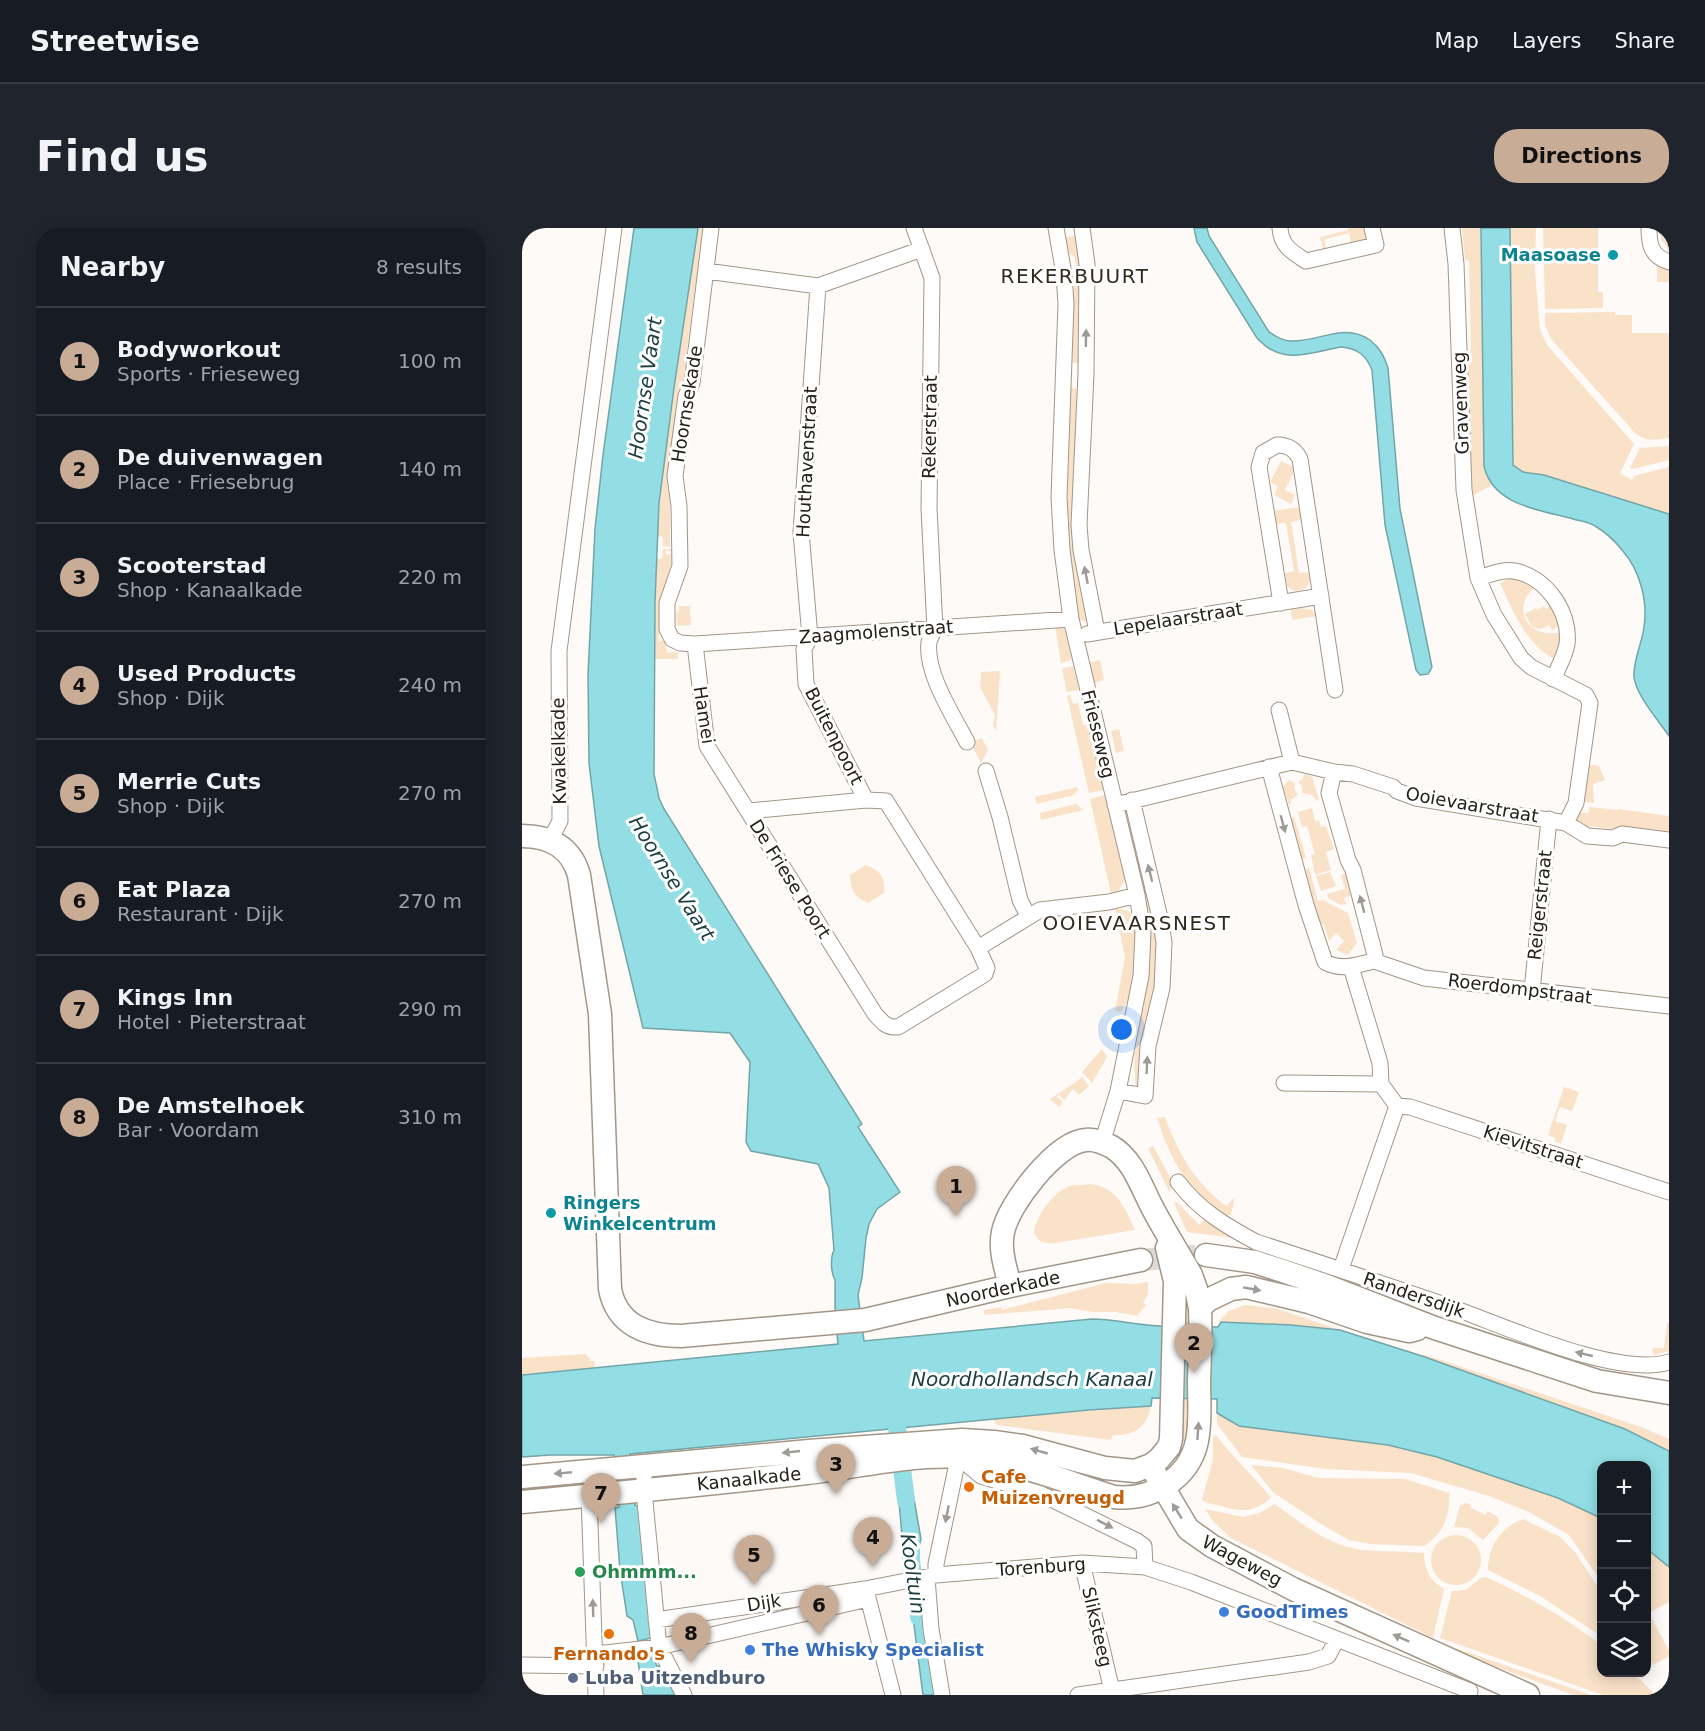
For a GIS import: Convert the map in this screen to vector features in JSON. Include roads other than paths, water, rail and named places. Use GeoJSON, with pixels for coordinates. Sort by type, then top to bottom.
{"type":"FeatureCollection","features":[{"type":"Feature","properties":{"kind":"street","name":"Kwakelkade"},"geometry":{"type":"LineString","coordinates":[[550,840],[560,821],[559,651],[614,228]]}},
{"type":"Feature","properties":{"kind":"street","name":"Hoornsekade"},"geometry":{"type":"LineString","coordinates":[[688,643],[672,639],[667,629],[667,603],[680,566],[680,506],[675,477],[686,396],[692,383],[711,228]]}},
{"type":"Feature","properties":{"kind":"street","name":"Rekerstraat"},"geometry":{"type":"LineString","coordinates":[[914,228],[932,278],[929,508],[935,629],[929,642],[932,673],[967,742]]}},
{"type":"Feature","properties":{"kind":"street","name":"Frieseweg"},"geometry":{"type":"LineString","coordinates":[[1056,228],[1064,274],[1066,303],[1059,517],[1071,620],[1137,895],[1143,932],[1143,962],[1118,1091],[1102,1143]]}},
{"type":"Feature","properties":{"kind":"street"},"geometry":{"type":"LineString","coordinates":[[1082,228],[1087,264],[1086,374],[1079,525],[1081,550],[1097,632]]}},
{"type":"Feature","properties":{"kind":"street"},"geometry":{"type":"LineString","coordinates":[[1280,228],[1280,234],[1288,249],[1306,261],[1376,245],[1372,228]]}},
{"type":"Feature","properties":{"kind":"street","name":"Gravenweg"},"geometry":{"type":"LineString","coordinates":[[1452,228],[1456,264],[1464,490],[1478,578],[1494,615],[1515,650],[1531,667],[1586,695],[1590,703],[1576,802],[1566,823]]}},
{"type":"Feature","properties":{"kind":"street"},"geometry":{"type":"LineString","coordinates":[[1649,228],[1649,246],[1654,254],[1669,262]]}},
{"type":"Feature","properties":{"kind":"street"},"geometry":{"type":"LineString","coordinates":[[706,271],[818,286],[922,249]]}},
{"type":"Feature","properties":{"kind":"street","name":"Houthavenstraat"},"geometry":{"type":"LineString","coordinates":[[810,637],[801,532],[818,286]]}},
{"type":"Feature","properties":{"kind":"street"},"geometry":{"type":"LineString","coordinates":[[1064,373],[1086,374]]}},
{"type":"Feature","properties":{"kind":"street"},"geometry":{"type":"LineString","coordinates":[[1281,603],[1259,466],[1263,453],[1276,445],[1291,448],[1300,459],[1335,690]]}},
{"type":"Feature","properties":{"kind":"street"},"geometry":{"type":"LineString","coordinates":[[1478,578],[1502,571],[1514,571],[1527,575],[1546,588],[1552,596],[1564,617],[1567,631],[1566,646],[1553,679]]}},
{"type":"Feature","properties":{"kind":"street","name":"Lepelaarstraat"},"geometry":{"type":"LineString","coordinates":[[1075,636],[1321,596]]}},
{"type":"Feature","properties":{"kind":"street","name":"Zaagmolenstraat"},"geometry":{"type":"LineString","coordinates":[[688,643],[1071,620]]}},
{"type":"Feature","properties":{"kind":"street","name":"Buitenpoort"},"geometry":{"type":"LineString","coordinates":[[810,637],[804,649],[806,684],[866,800]]}},
{"type":"Feature","properties":{"kind":"street","name":"Hamei"},"geometry":{"type":"LineString","coordinates":[[688,643],[707,747],[748,812]]}},
{"type":"Feature","properties":{"kind":"street"},"geometry":{"type":"LineString","coordinates":[[1279,710],[1292,762]]}},
{"type":"Feature","properties":{"kind":"street","name":"Ooievaarstraat"},"geometry":{"type":"LineString","coordinates":[[1115,805],[1292,762],[1353,774],[1425,800],[1566,823],[1587,836],[1613,838],[1622,834],[1669,840]]}},
{"type":"Feature","properties":{"kind":"street"},"geometry":{"type":"LineString","coordinates":[[1269,767],[1303,894],[1325,962],[1334,967],[1351,967],[1374,961],[1376,955],[1329,793],[1334,772]]}},
{"type":"Feature","properties":{"kind":"street"},"geometry":{"type":"LineString","coordinates":[[986,771],[1000,817],[1020,900],[1028,916]]}},
{"type":"Feature","properties":{"kind":"street","name":"De Friese Poort"},"geometry":{"type":"LineString","coordinates":[[866,800],[886,801],[978,948],[987,968],[985,974],[898,1027],[890,1028],[876,1014],[748,812],[866,800]]}},
{"type":"Feature","properties":{"kind":"street"},"geometry":{"type":"LineString","coordinates":[[1118,1091],[1145,1096],[1148,1046],[1162,988],[1164,961],[1161,922],[1132,800]]}},
{"type":"Feature","properties":{"kind":"street","name":"Reigerstraat"},"geometry":{"type":"LineString","coordinates":[[1532,991],[1549,819]]}},
{"type":"Feature","properties":{"kind":"street"},"geometry":{"type":"LineString","coordinates":[[522,836],[550,840]]}},
{"type":"Feature","properties":{"kind":"street","name":"Noorderkade"},"geometry":{"type":"LineString","coordinates":[[550,840],[567,852],[577,870],[591,949],[602,1038],[609,1289],[618,1309],[632,1324],[648,1333],[681,1336],[865,1320],[1010,1286],[1141,1260]]}},
{"type":"Feature","properties":{"kind":"street"},"geometry":{"type":"LineString","coordinates":[[978,948],[1040,910],[1109,902],[1137,895]]}},
{"type":"Feature","properties":{"kind":"street","name":"Roerdompstraat"},"geometry":{"type":"LineString","coordinates":[[1374,961],[1424,978],[1669,1006]]}},
{"type":"Feature","properties":{"kind":"street"},"geometry":{"type":"LineString","coordinates":[[1341,1269],[1397,1106],[1381,1084],[1380,1063],[1351,967]]}},
{"type":"Feature","properties":{"kind":"street"},"geometry":{"type":"LineString","coordinates":[[1284,1083],[1381,1084]]}},
{"type":"Feature","properties":{"kind":"street","name":"Kievitstraat"},"geometry":{"type":"LineString","coordinates":[[1397,1106],[1410,1107],[1669,1192]]}},
{"type":"Feature","properties":{"kind":"street"},"geometry":{"type":"LineString","coordinates":[[1010,1286],[1002,1234],[1014,1204],[1048,1164],[1066,1148],[1086,1139],[1102,1143],[1119,1152],[1126,1160],[1191,1275],[1196,1289],[1200,1316]]}},
{"type":"Feature","properties":{"kind":"street","name":"Randersdijk"},"geometry":{"type":"LineString","coordinates":[[1178,1182],[1193,1200],[1225,1225],[1256,1242],[1341,1269],[1568,1350],[1641,1364],[1669,1362]]}},
{"type":"Feature","properties":{"kind":"street"},"geometry":{"type":"LineString","coordinates":[[1151,1465],[1169,1447],[1171,1439],[1175,1324],[1173,1265],[1152,1208]]}},
{"type":"Feature","properties":{"kind":"street","name":"Randersdijk"},"geometry":{"type":"LineString","coordinates":[[1206,1255],[1255,1262],[1327,1286],[1432,1327],[1598,1381],[1666,1393]]}},
{"type":"Feature","properties":{"kind":"street","name":"Randersdijk"},"geometry":{"type":"LineString","coordinates":[[1200,1316],[1208,1300],[1231,1288],[1246,1287],[1309,1302],[1367,1322],[1409,1331],[1432,1327]]}},
{"type":"Feature","properties":{"kind":"street","name":"Kanaalkade"},"geometry":{"type":"LineString","coordinates":[[960,1448],[1114,1497],[1142,1496],[1163,1488],[1185,1468],[1194,1451],[1199,1434],[1200,1316]]}},
{"type":"Feature","properties":{"kind":"street","name":"Kanaalkade"},"geometry":{"type":"LineString","coordinates":[[522,1477],[625,1468],[960,1448],[994,1442],[1023,1446],[1105,1468],[1135,1470],[1151,1465]]}},
{"type":"Feature","properties":{"kind":"street"},"geometry":{"type":"LineString","coordinates":[[960,1448],[981,1476],[1041,1494],[1137,1541],[1144,1546],[1145,1567]]}},
{"type":"Feature","properties":{"kind":"street"},"geometry":{"type":"LineString","coordinates":[[942,1695],[923,1578],[936,1564],[960,1448]]}},
{"type":"Feature","properties":{"kind":"street","name":"Kanaalkade"},"geometry":{"type":"LineString","coordinates":[[589,1496],[810,1473],[900,1452]]}},
{"type":"Feature","properties":{"kind":"street","name":"Wageweg"},"geometry":{"type":"LineString","coordinates":[[1151,1465],[1188,1528],[1212,1546],[1471,1685]]}},
{"type":"Feature","properties":{"kind":"street"},"geometry":{"type":"LineString","coordinates":[[625,1468],[641,1491],[656,1620],[649,1649],[684,1695]]}},
{"type":"Feature","properties":{"kind":"street"},"geometry":{"type":"LineString","coordinates":[[522,1502],[589,1496],[596,1695]]}},
{"type":"Feature","properties":{"kind":"street","name":"Torenburg"},"geometry":{"type":"LineString","coordinates":[[923,1578],[1082,1563],[1145,1567]]}},
{"type":"Feature","properties":{"kind":"street","name":"Sliksteeg"},"geometry":{"type":"LineString","coordinates":[[1082,1563],[1113,1693]]}},
{"type":"Feature","properties":{"kind":"street","name":"Wageweg"},"geometry":{"type":"LineString","coordinates":[[1145,1567],[1191,1582],[1337,1639],[1471,1685],[1528,1695]]}},
{"type":"Feature","properties":{"kind":"street","name":"Dijk"},"geometry":{"type":"LineString","coordinates":[[522,1665],[596,1660],[649,1649],[923,1578]]}},
{"type":"Feature","properties":{"kind":"street"},"geometry":{"type":"LineString","coordinates":[[867,1594],[893,1695]]}},
{"type":"Feature","properties":{"kind":"street","name":"Dijk"},"geometry":{"type":"LineString","coordinates":[[656,1620],[867,1594]]}},
{"type":"Feature","properties":{"kind":"street"},"geometry":{"type":"LineString","coordinates":[[1078,1695],[1113,1693],[1309,1662],[1328,1656],[1337,1639]]}},
{"type":"Feature","properties":{"kind":"water"},"geometry":{"type":"Polygon","coordinates":[[[634,228],[698,228],[659,503],[655,602],[654,774],[664,809],[862,1124],[858,1127],[900,1192],[877,1209],[869,1224],[858,1295],[864,1341],[1092,1319],[1159,1326],[1218,1327],[1221,1322],[1340,1330],[1422,1356],[1625,1429],[1669,1451],[1669,1567],[1651,1552],[1651,1461],[1597,1461],[1597,1516],[1558,1498],[1437,1457],[1388,1445],[1239,1426],[1217,1413],[1217,1399],[1152,1398],[1151,1406],[630,1454],[635,1505],[639,1507],[651,1638],[638,1641],[633,1620],[627,1616],[620,1570],[615,1508],[619,1507],[614,1455],[522,1457],[522,1375],[838,1344],[829,1188],[818,1164],[751,1151],[746,1142],[750,1062],[730,1033],[643,1028],[599,846],[589,763],[588,675],[595,529],[634,228]]]}},
{"type":"Feature","properties":{"kind":"water"},"geometry":{"type":"Polygon","coordinates":[[[1194,228],[1207,228],[1209,236],[1269,332],[1291,341],[1351,333],[1370,340],[1383,356],[1388,368],[1400,509],[1432,667],[1428,674],[1420,675],[1416,670],[1385,525],[1370,365],[1360,353],[1347,348],[1286,355],[1266,347],[1257,338],[1197,242],[1194,228]]]}},
{"type":"Feature","properties":{"kind":"water"},"geometry":{"type":"Polygon","coordinates":[[[1481,228],[1510,228],[1513,465],[1523,472],[1544,475],[1669,514],[1669,736],[1643,699],[1634,677],[1644,627],[1645,607],[1638,576],[1628,558],[1613,540],[1593,525],[1533,509],[1508,498],[1497,490],[1484,466],[1481,228]]]}},
{"type":"Feature","properties":{"kind":"water"},"geometry":{"type":"Polygon","coordinates":[[[910,1476],[921,1539],[914,1564],[906,1565],[907,1553],[903,1548],[897,1478],[910,1476]]]}},
{"type":"Feature","properties":{"kind":"water","name":"Kooltuin"},"geometry":{"type":"Polygon","coordinates":[[[919,1592],[937,1695],[923,1695],[910,1594],[919,1592]]]}},
{"type":"Feature","properties":{"kind":"water"},"geometry":{"type":"Polygon","coordinates":[[[654,1659],[657,1666],[661,1666],[675,1695],[643,1695],[638,1661],[654,1659]]]}},
{"type":"Feature","properties":{"kind":"waterway","name":"Kooltuin"},"geometry":{"type":"LineString","coordinates":[[894,1403],[906,1501]]}},
{"type":"Feature","properties":{"kind":"waterway","name":"Kooltuin"},"geometry":{"type":"LineString","coordinates":[[911,1540],[911,1561],[919,1617]]}},
{"type":"Feature","properties":{"kind":"tunnel"},"geometry":{"type":"LineString","coordinates":[[1141,1260],[1206,1255]]}},
{"type":"Feature","properties":{"kind":"place","name":"Maasoase"},"geometry":{"type":"Point","coordinates":[1613,255]}},
{"type":"Feature","properties":{"kind":"place","name":"Ringers Winkelcentrum"},"geometry":{"type":"Point","coordinates":[551,1213]}},
{"type":"Feature","properties":{"kind":"place","name":"Bodyworkout"},"geometry":{"type":"Point","coordinates":[956,1216]}},
{"type":"Feature","properties":{"kind":"place","name":"De duivenwagen"},"geometry":{"type":"Point","coordinates":[1194,1373]}},
{"type":"Feature","properties":{"kind":"place","name":"Cafe Muizenvreugd"},"geometry":{"type":"Point","coordinates":[969,1487]}},
{"type":"Feature","properties":{"kind":"place","name":"Scooterstad"},"geometry":{"type":"Point","coordinates":[836,1494]}},
{"type":"Feature","properties":{"kind":"place","name":"Kings Inn"},"geometry":{"type":"Point","coordinates":[601,1523]}},
{"type":"Feature","properties":{"kind":"place","name":"Used Products"},"geometry":{"type":"Point","coordinates":[873,1567]}},
{"type":"Feature","properties":{"kind":"place","name":"Ohmmm..."},"geometry":{"type":"Point","coordinates":[580,1572]}},
{"type":"Feature","properties":{"kind":"place","name":"Merrie Cuts"},"geometry":{"type":"Point","coordinates":[754,1585]}},
{"type":"Feature","properties":{"kind":"place","name":"GoodTimes"},"geometry":{"type":"Point","coordinates":[1224,1612]}},
{"type":"Feature","properties":{"kind":"place","name":"Fernando's"},"geometry":{"type":"Point","coordinates":[609,1634]}},
{"type":"Feature","properties":{"kind":"place","name":"Eat Plaza"},"geometry":{"type":"Point","coordinates":[819,1635]}},
{"type":"Feature","properties":{"kind":"place","name":"The Whisky Specialist"},"geometry":{"type":"Point","coordinates":[750,1650]}},
{"type":"Feature","properties":{"kind":"place","name":"De Amstelhoek"},"geometry":{"type":"Point","coordinates":[691,1663]}},
{"type":"Feature","properties":{"kind":"place","name":"Luba Uitzendburo"},"geometry":{"type":"Point","coordinates":[573,1678]}},
{"type":"Feature","properties":{"kind":"district","name":"REKERBUURT"},"geometry":{"type":"Point","coordinates":[1075,276]}},
{"type":"Feature","properties":{"kind":"district","name":"OOIEVAARSNEST"},"geometry":{"type":"Point","coordinates":[1137,923]}},
{"type":"Feature","properties":{"kind":"water label","name":"Hoornse Vaart"},"geometry":{"type":"Point","coordinates":[645,388]}},
{"type":"Feature","properties":{"kind":"water label","name":"Hoornse Vaart"},"geometry":{"type":"Point","coordinates":[672,878]}},
{"type":"Feature","properties":{"kind":"water label","name":"Noordhollandsch Kanaal"},"geometry":{"type":"Point","coordinates":[1032,1379]}}]}
